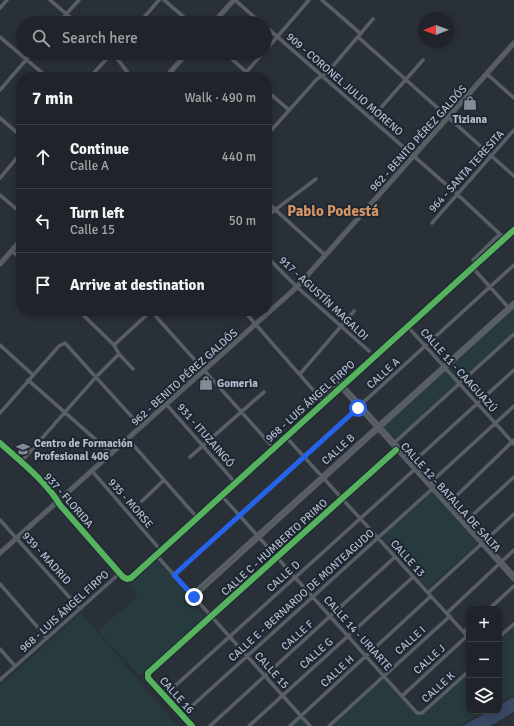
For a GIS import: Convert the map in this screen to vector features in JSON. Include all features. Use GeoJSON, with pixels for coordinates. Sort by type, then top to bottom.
{"type":"FeatureCollection","features":[{"type":"Feature","properties":{"kind":"main road"},"geometry":{"type":"LineString","coordinates":[[219,16],[234,0]]}},
{"type":"Feature","properties":{"kind":"main road","name":"962 - BENITO PÉREZ GALDÓS"},"geometry":{"type":"LineString","coordinates":[[272,310],[297,287],[514,43]]}},
{"type":"Feature","properties":{"kind":"main road"},"geometry":{"type":"LineString","coordinates":[[171,72],[181,60]]}},
{"type":"Feature","properties":{"kind":"main road"},"geometry":{"type":"LineString","coordinates":[[0,264],[16,246]]}},
{"type":"Feature","properties":{"kind":"main road","name":"962 - BENITO PÉREZ GALDÓS"},"geometry":{"type":"LineString","coordinates":[[0,554],[265,316]]}},
{"type":"Feature","properties":{"kind":"street"},"geometry":{"type":"LineString","coordinates":[[0,8],[7,0]]}},
{"type":"Feature","properties":{"kind":"street"},"geometry":{"type":"LineString","coordinates":[[50,0],[68,16]]}},
{"type":"Feature","properties":{"kind":"street"},"geometry":{"type":"LineString","coordinates":[[66,14],[79,0]]}},
{"type":"Feature","properties":{"kind":"street"},"geometry":{"type":"LineString","coordinates":[[145,16],[159,0]]}},
{"type":"Feature","properties":{"kind":"street"},"geometry":{"type":"LineString","coordinates":[[164,0],[183,16]]}},
{"type":"Feature","properties":{"kind":"street"},"geometry":{"type":"LineString","coordinates":[[234,0],[253,16]]}},
{"type":"Feature","properties":{"kind":"street"},"geometry":{"type":"LineString","coordinates":[[272,42],[309,0]]}},
{"type":"Feature","properties":{"kind":"street"},"geometry":{"type":"LineString","coordinates":[[322,0],[405,80],[514,176]]}},
{"type":"Feature","properties":{"kind":"street"},"geometry":{"type":"LineString","coordinates":[[272,129],[317,80],[327,73],[373,20]]}},
{"type":"Feature","properties":{"kind":"street","name":"909 - CORONEL JULIO MORENO"},"geometry":{"type":"LineString","coordinates":[[272,32],[457,194],[501,235],[473,260]]}},
{"type":"Feature","properties":{"kind":"street"},"geometry":{"type":"LineString","coordinates":[[0,37],[16,51]]}},
{"type":"Feature","properties":{"kind":"street"},"geometry":{"type":"LineString","coordinates":[[16,72],[27,60],[41,72]]}},
{"type":"Feature","properties":{"kind":"street"},"geometry":{"type":"LineString","coordinates":[[95,72],[106,60]]}},
{"type":"Feature","properties":{"kind":"street"},"geometry":{"type":"LineString","coordinates":[[118,60],[127,72]]}},
{"type":"Feature","properties":{"kind":"street"},"geometry":{"type":"LineString","coordinates":[[233,60],[247,72],[257,60]]}},
{"type":"Feature","properties":{"kind":"street"},"geometry":{"type":"LineString","coordinates":[[371,119],[423,60]]}},
{"type":"Feature","properties":{"kind":"street"},"geometry":{"type":"LineString","coordinates":[[0,90],[16,72]]}},
{"type":"Feature","properties":{"kind":"street"},"geometry":{"type":"LineString","coordinates":[[487,74],[514,98]]}},
{"type":"Feature","properties":{"kind":"street"},"geometry":{"type":"LineString","coordinates":[[272,95],[289,110]]}},
{"type":"Feature","properties":{"kind":"street"},"geometry":{"type":"LineString","coordinates":[[0,118],[16,132]]}},
{"type":"Feature","properties":{"kind":"street","name":"964 - SANTA TERESITA"},"geometry":{"type":"LineString","coordinates":[[432,223],[514,130]]}},
{"type":"Feature","properties":{"kind":"street"},"geometry":{"type":"LineString","coordinates":[[0,178],[16,159]]}},
{"type":"Feature","properties":{"kind":"street"},"geometry":{"type":"LineString","coordinates":[[272,213],[316,179]]}},
{"type":"Feature","properties":{"kind":"street"},"geometry":{"type":"LineString","coordinates":[[0,195],[16,209]]}},
{"type":"Feature","properties":{"kind":"street"},"geometry":{"type":"LineString","coordinates":[[272,206],[325,255]]}},
{"type":"Feature","properties":{"kind":"street","name":"968 - LUIS ÁNGEL FIRPO"},"geometry":{"type":"LineString","coordinates":[[0,680],[120,573],[124,578],[131,578],[514,230]]}},
{"type":"Feature","properties":{"kind":"street"},"geometry":{"type":"LineString","coordinates":[[12,251],[16,255]]}},
{"type":"Feature","properties":{"kind":"street","name":"917 - AGUSTÍN MAGALDI"},"geometry":{"type":"LineString","coordinates":[[272,262],[297,287],[369,351]]}},
{"type":"Feature","properties":{"kind":"street","name":"CALLE A"},"geometry":{"type":"LineString","coordinates":[[174,575],[514,265]]}},
{"type":"Feature","properties":{"kind":"street"},"geometry":{"type":"LineString","coordinates":[[473,268],[508,307]]}},
{"type":"Feature","properties":{"kind":"street","name":"CALLE B"},"geometry":{"type":"LineString","coordinates":[[444,368],[514,302]]}},
{"type":"Feature","properties":{"kind":"street","name":"CALLE B"},"geometry":{"type":"LineString","coordinates":[[193,596],[378,427],[514,306]]}},
{"type":"Feature","properties":{"kind":"street"},"geometry":{"type":"LineString","coordinates":[[300,374],[354,311]]}},
{"type":"Feature","properties":{"kind":"street"},"geometry":{"type":"LineString","coordinates":[[84,316],[114,345],[119,354],[133,369]]}},
{"type":"Feature","properties":{"kind":"street"},"geometry":{"type":"LineString","coordinates":[[114,345],[146,316]]}},
{"type":"Feature","properties":{"kind":"street"},"geometry":{"type":"LineString","coordinates":[[155,316],[270,444]]}},
{"type":"Feature","properties":{"kind":"street"},"geometry":{"type":"LineString","coordinates":[[249,316],[321,398],[343,378]]}},
{"type":"Feature","properties":{"kind":"street","name":"CALLE 11 - CAAGUAZÚ"},"geometry":{"type":"LineString","coordinates":[[408,327],[513,442]]}},
{"type":"Feature","properties":{"kind":"street"},"geometry":{"type":"LineString","coordinates":[[393,444],[458,383],[514,334]]}},
{"type":"Feature","properties":{"kind":"street"},"geometry":{"type":"LineString","coordinates":[[0,413],[28,380],[62,344],[67,345],[141,426]]}},
{"type":"Feature","properties":{"kind":"street"},"geometry":{"type":"LineString","coordinates":[[0,346],[33,375]]}},
{"type":"Feature","properties":{"kind":"street"},"geometry":{"type":"LineString","coordinates":[[21,462],[96,377],[119,354]]}},
{"type":"Feature","properties":{"kind":"street"},"geometry":{"type":"LineString","coordinates":[[411,464],[514,370]]}},
{"type":"Feature","properties":{"kind":"street"},"geometry":{"type":"LineString","coordinates":[[28,380],[111,453]]}},
{"type":"Feature","properties":{"kind":"street","name":"CALLE 12 - BATALLA DE SALTA"},"geometry":{"type":"LineString","coordinates":[[341,386],[483,542],[514,580]]}},
{"type":"Feature","properties":{"kind":"street"},"geometry":{"type":"LineString","coordinates":[[190,457],[264,392]]}},
{"type":"Feature","properties":{"kind":"street","name":"931 - ITUZAINGÓ"},"geometry":{"type":"LineString","coordinates":[[166,404],[232,479]]}},
{"type":"Feature","properties":{"kind":"street"},"geometry":{"type":"LineString","coordinates":[[429,483],[514,406]]}},
{"type":"Feature","properties":{"kind":"street","name":"CALLE 13"},"geometry":{"type":"LineString","coordinates":[[286,437],[466,634]]}},
{"type":"Feature","properties":{"kind":"street"},"geometry":{"type":"LineString","coordinates":[[128,439],[194,514]]}},
{"type":"Feature","properties":{"kind":"street"},"geometry":{"type":"LineString","coordinates":[[448,504],[513,442]]}},
{"type":"Feature","properties":{"kind":"street","name":"937 - FLORIDA"},"geometry":{"type":"LineString","coordinates":[[0,443],[52,494],[120,573]]}},
{"type":"Feature","properties":{"kind":"street","name":"CALLE 12 - BATALLA DE SALTA"},"geometry":{"type":"LineString","coordinates":[[393,444],[396,450],[411,464],[414,470],[429,483],[432,489],[448,504]]}},
{"type":"Feature","properties":{"kind":"street","name":"CALLE C - HUMBERTO PRIMO"},"geometry":{"type":"LineString","coordinates":[[148,676],[148,673],[396,450]]}},
{"type":"Feature","properties":{"kind":"street","name":"CALLE D"},"geometry":{"type":"LineString","coordinates":[[165,695],[414,470]]}},
{"type":"Feature","properties":{"kind":"street","name":"935 - MORSE"},"geometry":{"type":"LineString","coordinates":[[92,471],[157,546]]}},
{"type":"Feature","properties":{"kind":"street"},"geometry":{"type":"LineString","coordinates":[[465,522],[514,477]]}},
{"type":"Feature","properties":{"kind":"street"},"geometry":{"type":"LineString","coordinates":[[142,501],[164,480]]}},
{"type":"Feature","properties":{"kind":"street","name":"CALLE E - BERNARDO DE MONTEAGUDO"},"geometry":{"type":"LineString","coordinates":[[182,715],[432,489]]}},
{"type":"Feature","properties":{"kind":"street","name":"CALLE 14 - URIARTE"},"geometry":{"type":"LineString","coordinates":[[221,496],[417,713]]}},
{"type":"Feature","properties":{"kind":"street"},"geometry":{"type":"LineString","coordinates":[[428,593],[514,514]]}},
{"type":"Feature","properties":{"kind":"street","name":"939 - MADRID"},"geometry":{"type":"LineString","coordinates":[[0,520],[80,608]]}},
{"type":"Feature","properties":{"kind":"street"},"geometry":{"type":"LineString","coordinates":[[447,613],[514,550]]}},
{"type":"Feature","properties":{"kind":"street","name":"CALLE 15"},"geometry":{"type":"LineString","coordinates":[[156,555],[310,726]]}},
{"type":"Feature","properties":{"kind":"street","name":"CALLE F"},"geometry":{"type":"LineString","coordinates":[[210,726],[395,557]]}},
{"type":"Feature","properties":{"kind":"street","name":"CALLE 12 - BATALLA DE SALTA"},"geometry":{"type":"LineString","coordinates":[[501,563],[514,575]]}},
{"type":"Feature","properties":{"kind":"street","name":"CALLE G"},"geometry":{"type":"LineString","coordinates":[[249,726],[413,577]]}},
{"type":"Feature","properties":{"kind":"street"},"geometry":{"type":"LineString","coordinates":[[0,584],[47,638]]}},
{"type":"Feature","properties":{"kind":"street"},"geometry":{"type":"LineString","coordinates":[[492,606],[514,586]]}},
{"type":"Feature","properties":{"kind":"street","name":"CALLE H"},"geometry":{"type":"LineString","coordinates":[[290,726],[431,596]]}},
{"type":"Feature","properties":{"kind":"street","name":"CALLE I"},"geometry":{"type":"LineString","coordinates":[[329,726],[450,616]]}},
{"type":"Feature","properties":{"kind":"street"},"geometry":{"type":"LineString","coordinates":[[502,634],[514,624]]}},
{"type":"Feature","properties":{"kind":"street","name":"CALLE J"},"geometry":{"type":"LineString","coordinates":[[402,696],[466,639]]}},
{"type":"Feature","properties":{"kind":"street"},"geometry":{"type":"LineString","coordinates":[[0,649],[15,666]]}},
{"type":"Feature","properties":{"kind":"street","name":"CALLE K"},"geometry":{"type":"LineString","coordinates":[[417,713],[422,713],[466,674]]}},
{"type":"Feature","properties":{"kind":"street","name":"CALLE 16"},"geometry":{"type":"LineString","coordinates":[[148,676],[192,726]]}},
{"type":"Feature","properties":{"kind":"green space"},"geometry":{"type":"Polygon","coordinates":[[[514,306],[514,334],[394,443],[380,427],[514,306]]]}},
{"type":"Feature","properties":{"kind":"green space"},"geometry":{"type":"Polygon","coordinates":[[[430,493],[433,493],[477,542],[477,545],[429,587],[426,587],[383,539],[384,535],[430,493]]]}},
{"type":"Feature","properties":{"kind":"green space"},"geometry":{"type":"Polygon","coordinates":[[[156,558],[207,616],[140,676],[98,631],[138,596],[128,584],[156,558]]]}},
{"type":"Feature","properties":{"kind":"green space"},"geometry":{"type":"Polygon","coordinates":[[[81,613],[177,726],[0,726],[0,686],[81,613]]]}},
{"type":"Feature","properties":{"kind":"green space"},"geometry":{"type":"Polygon","coordinates":[[[514,627],[514,694],[502,700],[502,642],[502,638],[514,627]]]}},
{"type":"Feature","properties":{"kind":"green space"},"geometry":{"type":"Polygon","coordinates":[[[466,677],[466,714],[480,714],[458,726],[331,726],[383,680],[386,680],[418,715],[423,715],[466,677]]]}},
{"type":"Feature","properties":{"kind":"green space"},"geometry":{"type":"Polygon","coordinates":[[[301,718],[309,726],[292,726],[301,718]]]}},
{"type":"Feature","properties":{"kind":"water"},"geometry":{"type":"Polygon","coordinates":[[[514,697],[514,712],[490,726],[463,726],[484,714],[502,714],[502,703],[514,697]]]}},
{"type":"Feature","properties":{"kind":"cycle path"},"geometry":{"type":"LineString","coordinates":[[0,443],[41,480],[55,496],[60,505],[123,577],[127,579],[131,578],[514,230]]}},
{"type":"Feature","properties":{"kind":"cycle path"},"geometry":{"type":"LineString","coordinates":[[192,726],[148,678],[148,673],[396,450]]}},
{"type":"Feature","properties":{"kind":"place","name":"Tiziana"},"geometry":{"type":"Point","coordinates":[470,103]}},
{"type":"Feature","properties":{"kind":"place","name":"Gomeria"},"geometry":{"type":"Point","coordinates":[206,383]}},
{"type":"Feature","properties":{"kind":"place","name":"Centro de Formación Profesional 406"},"geometry":{"type":"Point","coordinates":[23,449]}},
{"type":"Feature","properties":{"kind":"district","name":"Pablo Podestá"},"geometry":{"type":"Point","coordinates":[333,211]}},
{"type":"Feature","properties":{"kind":"route"},"geometry":{"type":"LineString","coordinates":[[194,597],[174,575],[358,408]]}}]}
